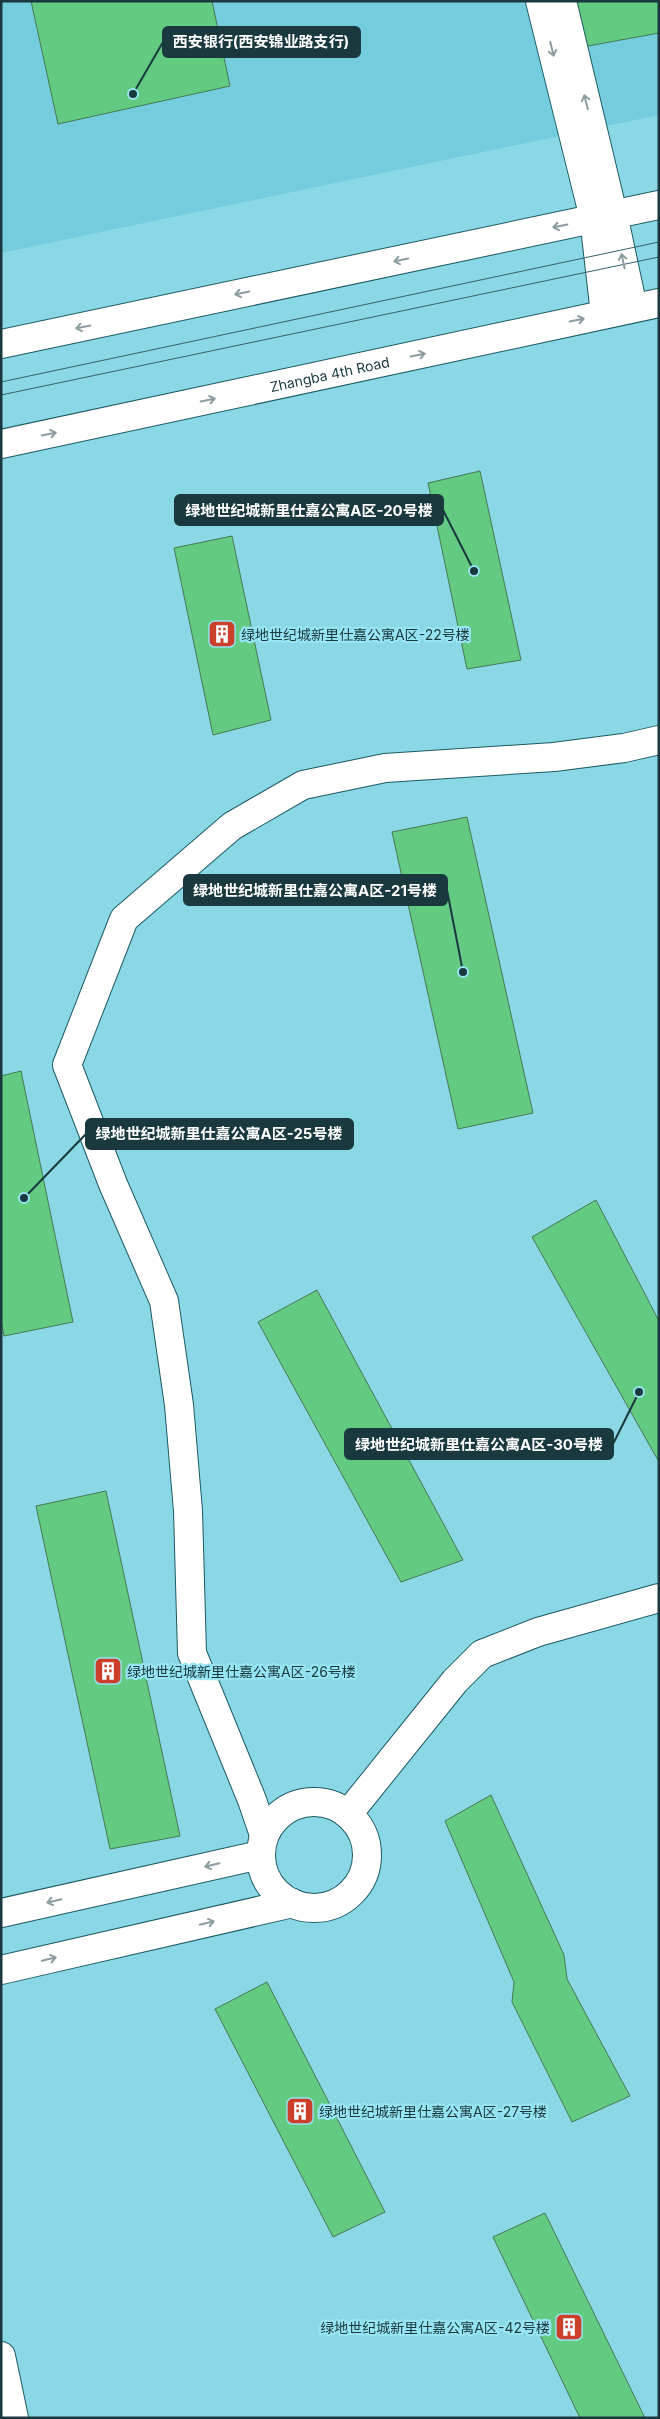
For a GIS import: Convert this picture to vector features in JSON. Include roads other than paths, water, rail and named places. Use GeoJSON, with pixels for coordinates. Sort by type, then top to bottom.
{"type":"FeatureCollection","features":[{"type":"Feature","properties":{"kind":"street"},"geometry":{"type":"LineString","coordinates":[[540,1],[604,216],[646,306]]}},
{"type":"Feature","properties":{"kind":"street"},"geometry":{"type":"LineString","coordinates":[[562,1],[604,216],[605,314]]}},
{"type":"Feature","properties":{"kind":"street"},"geometry":{"type":"LineString","coordinates":[[1,344],[659,204]]}},
{"type":"Feature","properties":{"kind":"street","name":"Zhangba 4th Road"},"geometry":{"type":"LineString","coordinates":[[1,444],[646,306]]}},
{"type":"Feature","properties":{"kind":"street"},"geometry":{"type":"LineString","coordinates":[[1,1913],[262,1845],[274,1820],[288,1808],[314,1801],[332,1805],[348,1814],[365,1840],[367,1859],[362,1876],[350,1894],[334,1904],[316,1908],[293,1903],[273,1889],[263,1873],[262,1845],[252,1800],[192,1653],[188,1511],[179,1405],[164,1301],[113,1184],[67,1065],[124,919],[232,826],[304,785],[385,768],[554,758],[624,748],[659,740]]}},
{"type":"Feature","properties":{"kind":"street"},"geometry":{"type":"LineString","coordinates":[[348,1814],[455,1681],[482,1654],[538,1632],[659,1598]]}},
{"type":"Feature","properties":{"kind":"street"},"geometry":{"type":"LineString","coordinates":[[1,1970],[293,1903]]}},
{"type":"Feature","properties":{"kind":"street"},"geometry":{"type":"LineString","coordinates":[[1,2356],[14,2418]]}},
{"type":"Feature","properties":{"kind":"tram line"},"geometry":{"type":"LineString","coordinates":[[1,382],[659,242]]}},
{"type":"Feature","properties":{"kind":"tram line"},"geometry":{"type":"LineString","coordinates":[[1,395],[659,257]]}},
{"type":"Feature","properties":{"kind":"place","name":"西安银行(西安锦业路支行)"},"geometry":{"type":"Point","coordinates":[133,94]}},
{"type":"Feature","properties":{"kind":"place","name":"绿地世纪城新里仕嘉公寓A区-20号楼"},"geometry":{"type":"Point","coordinates":[474,571]}},
{"type":"Feature","properties":{"kind":"place","name":"绿地世纪城新里仕嘉公寓A区-22号楼"},"geometry":{"type":"Point","coordinates":[222,634]}},
{"type":"Feature","properties":{"kind":"place","name":"绿地世纪城新里仕嘉公寓A区-21号楼"},"geometry":{"type":"Point","coordinates":[463,972]}},
{"type":"Feature","properties":{"kind":"place","name":"绿地世纪城新里仕嘉公寓A区-25号楼"},"geometry":{"type":"Point","coordinates":[24,1198]}},
{"type":"Feature","properties":{"kind":"place","name":"绿地世纪城新里仕嘉公寓A区-30号楼"},"geometry":{"type":"Point","coordinates":[639,1392]}},
{"type":"Feature","properties":{"kind":"place","name":"绿地世纪城新里仕嘉公寓A区-26号楼"},"geometry":{"type":"Point","coordinates":[108,1671]}},
{"type":"Feature","properties":{"kind":"place","name":"绿地世纪城新里仕嘉公寓A区-27号楼"},"geometry":{"type":"Point","coordinates":[300,2111]}},
{"type":"Feature","properties":{"kind":"place","name":"绿地世纪城新里仕嘉公寓A区-42号楼"},"geometry":{"type":"Point","coordinates":[569,2327]}}]}
